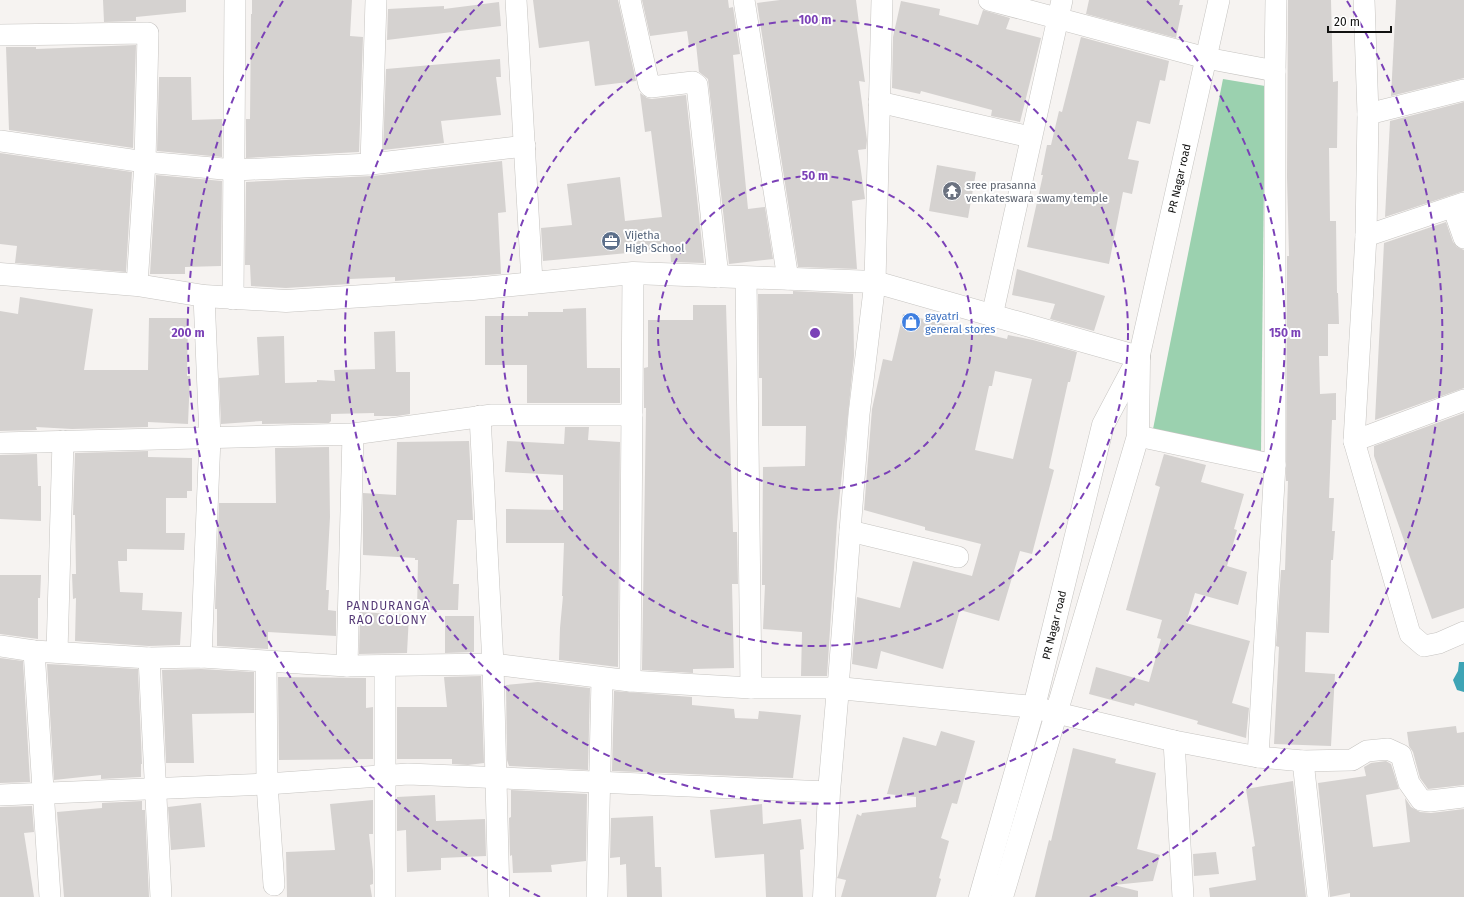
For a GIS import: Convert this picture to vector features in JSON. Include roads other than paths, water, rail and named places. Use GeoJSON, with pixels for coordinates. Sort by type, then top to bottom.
{"type":"FeatureCollection","features":[{"type":"Feature","properties":{"kind":"street"},"geometry":{"type":"LineString","coordinates":[[233,299],[235,170],[234,0]]}},
{"type":"Feature","properties":{"kind":"street"},"geometry":{"type":"LineString","coordinates":[[371,164],[376,0]]}},
{"type":"Feature","properties":{"kind":"street"},"geometry":{"type":"LineString","coordinates":[[516,0],[532,282]]}},
{"type":"Feature","properties":{"kind":"street"},"geometry":{"type":"LineString","coordinates":[[630,0],[649,85],[651,87],[693,82],[697,85],[718,277]]}},
{"type":"Feature","properties":{"kind":"street"},"geometry":{"type":"LineString","coordinates":[[744,0],[788,279]]}},
{"type":"Feature","properties":{"kind":"street"},"geometry":{"type":"LineString","coordinates":[[824,897],[829,792],[859,414],[875,282],[882,0]]}},
{"type":"Feature","properties":{"kind":"street"},"geometry":{"type":"LineString","coordinates":[[988,0],[1059,9],[1206,58],[1274,71]]}},
{"type":"Feature","properties":{"kind":"street","name":"PR Nagar road"},"geometry":{"type":"LineString","coordinates":[[1002,897],[1138,436],[1139,357],[1219,0]]}},
{"type":"Feature","properties":{"kind":"street"},"geometry":{"type":"LineString","coordinates":[[1258,758],[1275,465],[1274,71],[1276,0]]}},
{"type":"Feature","properties":{"kind":"street"},"geometry":{"type":"LineString","coordinates":[[1364,0],[1368,114],[1366,236],[1354,441],[1410,634],[1424,646],[1439,643],[1464,632]]}},
{"type":"Feature","properties":{"kind":"street"},"geometry":{"type":"LineString","coordinates":[[992,316],[1059,9]]}},
{"type":"Feature","properties":{"kind":"street"},"geometry":{"type":"LineString","coordinates":[[0,35],[148,33],[145,162],[137,285]]}},
{"type":"Feature","properties":{"kind":"street"},"geometry":{"type":"LineString","coordinates":[[1368,114],[1464,90]]}},
{"type":"Feature","properties":{"kind":"street"},"geometry":{"type":"LineString","coordinates":[[879,102],[1030,137]]}},
{"type":"Feature","properties":{"kind":"street"},"geometry":{"type":"LineString","coordinates":[[0,137],[145,162],[235,170],[371,164],[525,146]]}},
{"type":"Feature","properties":{"kind":"street"},"geometry":{"type":"LineString","coordinates":[[1366,236],[1458,205],[1464,238]]}},
{"type":"Feature","properties":{"kind":"street"},"geometry":{"type":"LineString","coordinates":[[630,681],[633,273]]}},
{"type":"Feature","properties":{"kind":"street"},"geometry":{"type":"LineString","coordinates":[[0,274],[137,285],[204,296],[233,299],[286,301],[473,289],[633,273],[875,282],[1139,357]]}},
{"type":"Feature","properties":{"kind":"street"},"geometry":{"type":"LineString","coordinates":[[746,278],[751,688]]}},
{"type":"Feature","properties":{"kind":"street"},"geometry":{"type":"LineString","coordinates":[[201,657],[210,438],[204,296]]}},
{"type":"Feature","properties":{"kind":"street","name":"PR Nagar road"},"geometry":{"type":"LineString","coordinates":[[980,897],[1034,707],[1103,425],[1139,357]]}},
{"type":"Feature","properties":{"kind":"street"},"geometry":{"type":"LineString","coordinates":[[1354,441],[1464,400]]}},
{"type":"Feature","properties":{"kind":"street"},"geometry":{"type":"LineString","coordinates":[[0,443],[353,434],[492,414],[632,415]]}},
{"type":"Feature","properties":{"kind":"street"},"geometry":{"type":"LineString","coordinates":[[480,416],[493,664],[499,897]]}},
{"type":"Feature","properties":{"kind":"street"},"geometry":{"type":"LineString","coordinates":[[347,666],[353,434]]}},
{"type":"Feature","properties":{"kind":"street"},"geometry":{"type":"LineString","coordinates":[[1138,436],[1275,465]]}},
{"type":"Feature","properties":{"kind":"street"},"geometry":{"type":"LineString","coordinates":[[57,652],[63,441]]}},
{"type":"Feature","properties":{"kind":"street"},"geometry":{"type":"LineString","coordinates":[[850,531],[958,557]]}},
{"type":"Feature","properties":{"kind":"street"},"geometry":{"type":"LineString","coordinates":[[0,646],[34,651],[149,658],[201,657],[347,666],[385,667],[493,664],[602,679],[751,688],[838,688],[1034,707],[1174,741],[1258,758],[1303,761],[1352,760],[1367,751],[1388,749],[1401,755],[1409,783],[1420,800],[1430,802],[1464,797]]}},
{"type":"Feature","properties":{"kind":"street"},"geometry":{"type":"LineString","coordinates":[[34,651],[42,793],[50,897]]}},
{"type":"Feature","properties":{"kind":"street"},"geometry":{"type":"LineString","coordinates":[[149,658],[161,897]]}},
{"type":"Feature","properties":{"kind":"street"},"geometry":{"type":"LineString","coordinates":[[266,662],[267,784],[274,885]]}},
{"type":"Feature","properties":{"kind":"street"},"geometry":{"type":"LineString","coordinates":[[385,667],[385,897]]}},
{"type":"Feature","properties":{"kind":"street"},"geometry":{"type":"LineString","coordinates":[[597,897],[602,679]]}},
{"type":"Feature","properties":{"kind":"street"},"geometry":{"type":"LineString","coordinates":[[1174,741],[1183,897]]}},
{"type":"Feature","properties":{"kind":"street"},"geometry":{"type":"LineString","coordinates":[[1303,761],[1318,897]]}},
{"type":"Feature","properties":{"kind":"street"},"geometry":{"type":"LineString","coordinates":[[0,795],[267,784],[408,774],[829,792]]}},
{"type":"Feature","properties":{"kind":"water"},"geometry":{"type":"Polygon","coordinates":[[[1459,662],[1464,662],[1464,692],[1457,690],[1453,680],[1458,671],[1459,662]]]}},
{"type":"Feature","properties":{"kind":"place","name":"sree prasanna venkateswara swamy temple"},"geometry":{"type":"Point","coordinates":[952,191]}},
{"type":"Feature","properties":{"kind":"place","name":"Vijetha High School"},"geometry":{"type":"Point","coordinates":[611,241]}},
{"type":"Feature","properties":{"kind":"place","name":"gayatri general stores"},"geometry":{"type":"Point","coordinates":[911,322]}},
{"type":"Feature","properties":{"kind":"district","name":"PANDURANGA RAO COLONY"},"geometry":{"type":"Point","coordinates":[388,613]}}]}
